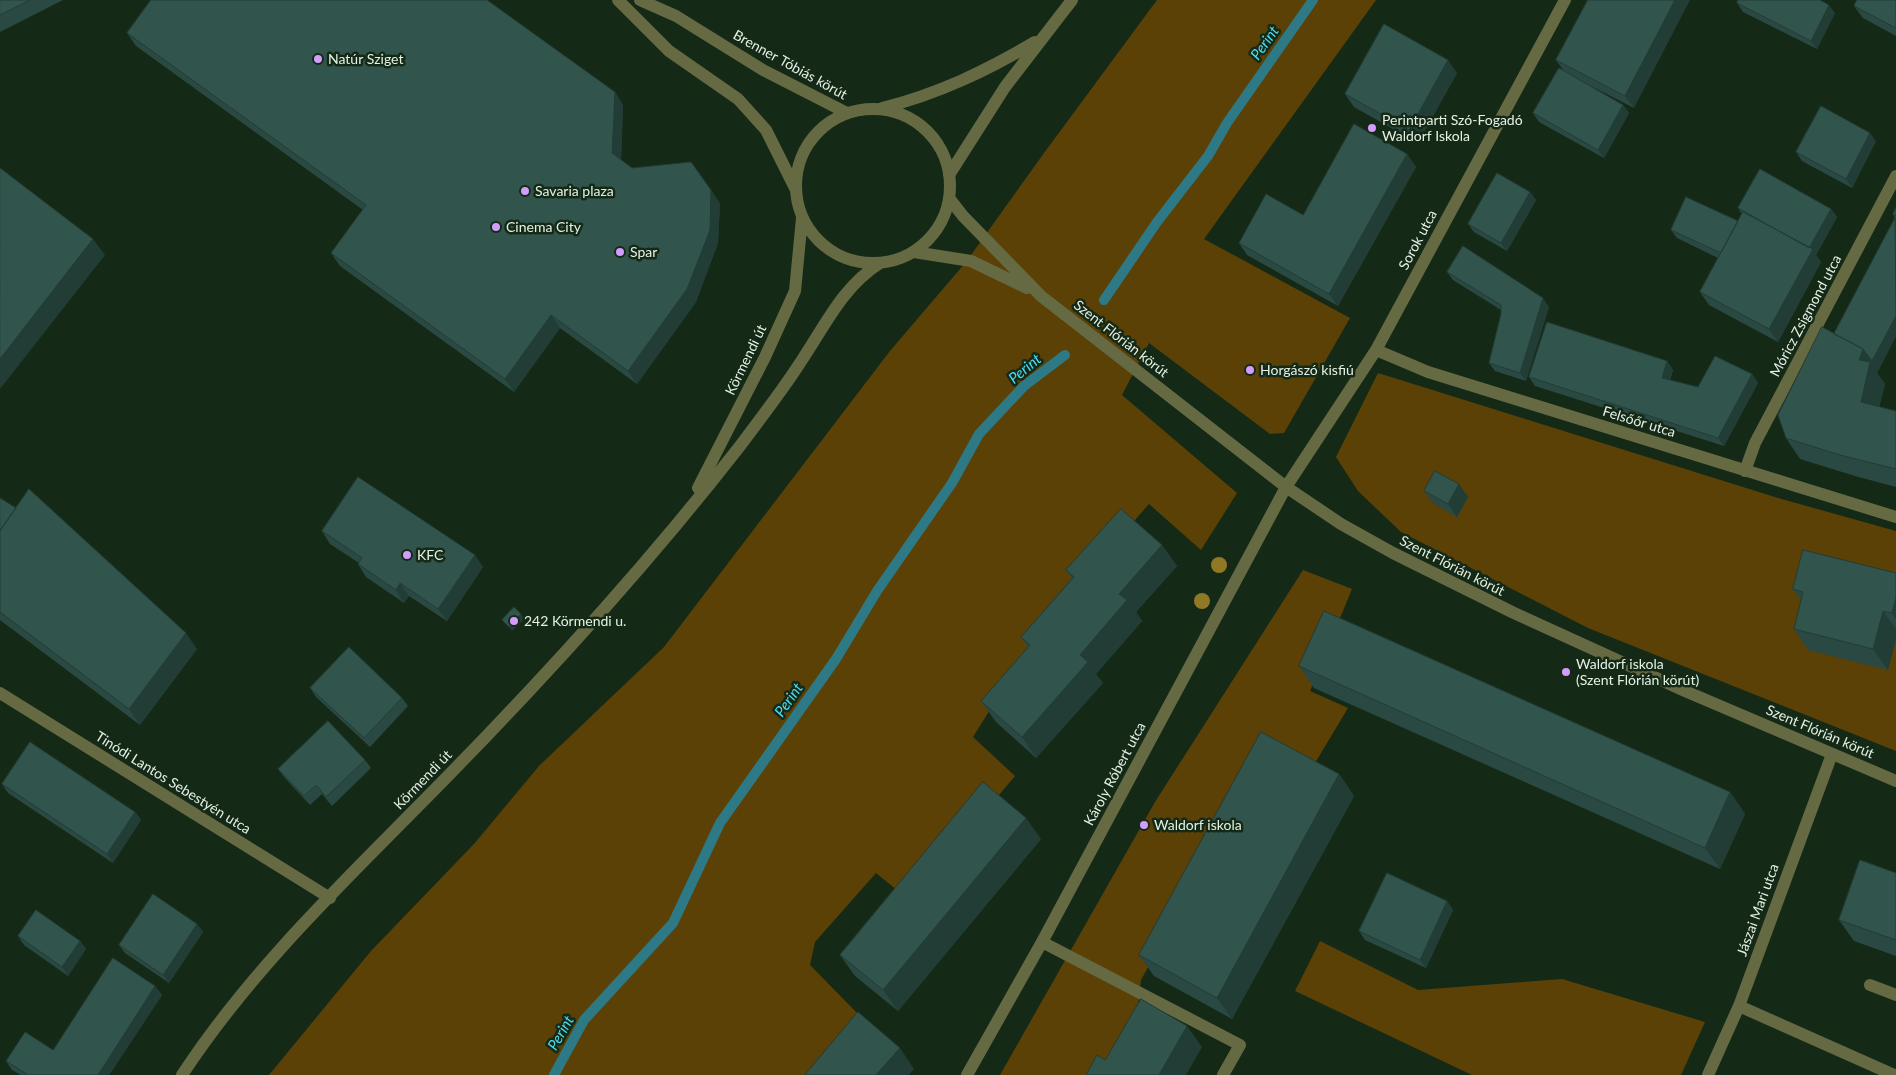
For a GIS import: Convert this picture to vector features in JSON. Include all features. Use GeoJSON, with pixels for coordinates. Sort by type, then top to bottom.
{"type":"FeatureCollection","features":[{"type":"Feature","properties":{"kind":"street"},"geometry":{"type":"LineString","coordinates":[[618,0],[669,51],[738,100],[766,130],[796,190],[802,216],[816,238],[830,250],[850,260],[880,263],[892,261],[914,252],[938,228],[950,198],[950,175],[941,149],[923,127],[906,116],[877,109]]}},
{"type":"Feature","properties":{"kind":"street","name":"Brenner Tóbiás körút"},"geometry":{"type":"LineString","coordinates":[[640,0],[676,16],[763,70],[847,113]]}},
{"type":"Feature","properties":{"kind":"street"},"geometry":{"type":"LineString","coordinates":[[950,175],[1005,87],[1072,0]]}},
{"type":"Feature","properties":{"kind":"street","name":"Sorok utca"},"geometry":{"type":"LineString","coordinates":[[1286,487],[1376,350],[1565,0]]}},
{"type":"Feature","properties":{"kind":"street"},"geometry":{"type":"LineString","coordinates":[[796,190],[798,166],[812,139],[835,119],[847,113],[877,109],[947,87],[986,70],[1042,38]]}},
{"type":"Feature","properties":{"kind":"street","name":"Móricz Zsigmond utca"},"geometry":{"type":"LineString","coordinates":[[1745,471],[1756,443],[1896,176]]}},
{"type":"Feature","properties":{"kind":"street","name":"Szent Flórián körút"},"geometry":{"type":"LineString","coordinates":[[950,198],[1008,271],[1286,487],[1334,520],[1393,553],[1505,609],[1685,691],[1896,781]]}},
{"type":"Feature","properties":{"kind":"street","name":"Körmendi út"},"geometry":{"type":"LineString","coordinates":[[688,508],[765,357],[795,291],[801,246],[802,216]]}},
{"type":"Feature","properties":{"kind":"street","name":"Szent Flórián körút"},"geometry":{"type":"LineString","coordinates":[[914,252],[971,261],[1008,271]]}},
{"type":"Feature","properties":{"kind":"street","name":"Körmendi út"},"geometry":{"type":"LineString","coordinates":[[182,1075],[198,1051],[245,991],[330,898],[501,722],[615,599],[739,446],[795,371],[836,305],[862,274],[880,263]]}},
{"type":"Feature","properties":{"kind":"street","name":"Felsőőr utca"},"geometry":{"type":"LineString","coordinates":[[1376,350],[1428,372],[1896,516]]}},
{"type":"Feature","properties":{"kind":"street","name":"Károly Róbert utca"},"geometry":{"type":"LineString","coordinates":[[967,1075],[1042,942],[1286,487]]}},
{"type":"Feature","properties":{"kind":"street","name":"Tinódi Lantos Sebestyén utca"},"geometry":{"type":"LineString","coordinates":[[0,693],[330,898]]}},
{"type":"Feature","properties":{"kind":"street","name":"Jászai Mari utca"},"geometry":{"type":"LineString","coordinates":[[1708,1075],[1739,1006],[1832,754]]}},
{"type":"Feature","properties":{"kind":"street"},"geometry":{"type":"LineString","coordinates":[[1042,942],[1240,1045],[1223,1075]]}},
{"type":"Feature","properties":{"kind":"street"},"geometry":{"type":"LineString","coordinates":[[1870,985],[1896,995]]}},
{"type":"Feature","properties":{"kind":"street"},"geometry":{"type":"LineString","coordinates":[[1739,1006],[1894,1075]]}},
{"type":"Feature","properties":{"kind":"shaded area"},"geometry":{"type":"Polygon","coordinates":[[[1157,0],[1376,0],[1204,239],[1350,318],[1284,433],[1270,434],[1149,343],[1122,395],[1237,493],[1201,550],[1149,504],[1043,625],[973,737],[1015,776],[857,963],[897,890],[876,873],[815,942],[810,965],[861,1017],[811,1075],[269,1075],[371,951],[474,844],[539,766],[664,647],[890,351],[966,262],[1157,0]]]}},
{"type":"Feature","properties":{"kind":"shaded area"},"geometry":{"type":"Polygon","coordinates":[[[1378,373],[1778,498],[1896,531],[1896,751],[1588,628],[1401,532],[1358,491],[1336,457],[1378,373]]]}},
{"type":"Feature","properties":{"kind":"shaded area"},"geometry":{"type":"Polygon","coordinates":[[[1303,570],[1352,589],[1310,691],[1348,708],[1315,763],[1272,743],[1141,980],[1137,1014],[1103,1075],[1000,1075],[1155,802],[1303,570]]]}},
{"type":"Feature","properties":{"kind":"shaded area"},"geometry":{"type":"Polygon","coordinates":[[[1320,941],[1418,990],[1562,979],[1705,1022],[1681,1075],[1472,1075],[1295,991],[1320,941]]]}},
{"type":"Feature","properties":{"kind":"building"},"geometry":{"type":"Polygon","coordinates":[[[0,0],[30,0],[0,15],[0,0]]]}},
{"type":"Feature","properties":{"kind":"building","name":"Savaria plaza"},"geometry":{"type":"Polygon","coordinates":[[[151,0],[487,0],[615,92],[612,153],[632,168],[691,162],[711,190],[710,230],[687,289],[628,371],[551,315],[505,379],[331,253],[366,205],[127,33],[151,0]]]}},
{"type":"Feature","properties":{"kind":"building"},"geometry":{"type":"Polygon","coordinates":[[[1588,0],[1675,0],[1625,96],[1556,60],[1588,0]]]}},
{"type":"Feature","properties":{"kind":"building"},"geometry":{"type":"Polygon","coordinates":[[[1738,0],[1820,0],[1829,5],[1811,41],[1737,3],[1738,0]]]}},
{"type":"Feature","properties":{"kind":"building"},"geometry":{"type":"Polygon","coordinates":[[[1857,0],[1896,0],[1896,28],[1854,6],[1857,0]]]}},
{"type":"Feature","properties":{"kind":"building"},"geometry":{"type":"Polygon","coordinates":[[[1384,24],[1448,60],[1409,130],[1345,94],[1384,24]]]}},
{"type":"Feature","properties":{"kind":"building"},"geometry":{"type":"Polygon","coordinates":[[[1559,68],[1623,105],[1598,150],[1533,113],[1559,68]]]}},
{"type":"Feature","properties":{"kind":"building"},"geometry":{"type":"Polygon","coordinates":[[[1821,106],[1870,133],[1846,179],[1796,152],[1821,106]]]}},
{"type":"Feature","properties":{"kind":"building"},"geometry":{"type":"Polygon","coordinates":[[[1354,124],[1407,154],[1329,294],[1239,243],[1266,194],[1303,215],[1354,124]]]}},
{"type":"Feature","properties":{"kind":"building"},"geometry":{"type":"Polygon","coordinates":[[[0,168],[93,239],[0,359],[0,168]]]}},
{"type":"Feature","properties":{"kind":"building"},"geometry":{"type":"Polygon","coordinates":[[[1760,169],[1831,209],[1809,248],[1738,208],[1760,169]]]}},
{"type":"Feature","properties":{"kind":"building"},"geometry":{"type":"Polygon","coordinates":[[[1497,173],[1530,192],[1501,243],[1468,224],[1497,173]]]}},
{"type":"Feature","properties":{"kind":"building"},"geometry":{"type":"Polygon","coordinates":[[[1686,197],[1738,221],[1721,253],[1671,230],[1686,197]]]}},
{"type":"Feature","properties":{"kind":"building"},"geometry":{"type":"Polygon","coordinates":[[[1743,212],[1813,249],[1769,329],[1700,292],[1743,212]]]}},
{"type":"Feature","properties":{"kind":"building"},"geometry":{"type":"Polygon","coordinates":[[[1895,218],[1896,316],[1872,361],[1863,349],[1834,334],[1895,218]]]}},
{"type":"Feature","properties":{"kind":"building"},"geometry":{"type":"Polygon","coordinates":[[[1463,246],[1543,298],[1520,373],[1489,363],[1501,314],[1501,305],[1447,272],[1463,246]]]}},
{"type":"Feature","properties":{"kind":"building"},"geometry":{"type":"Polygon","coordinates":[[[1547,322],[1667,361],[1662,378],[1698,387],[1715,356],[1752,374],[1718,438],[1529,377],[1547,322]]]}},
{"type":"Feature","properties":{"kind":"building"},"geometry":{"type":"Polygon","coordinates":[[[1822,327],[1863,349],[1859,360],[1870,362],[1861,402],[1896,411],[1896,469],[1840,455],[1786,438],[1778,415],[1822,327]]]}},
{"type":"Feature","properties":{"kind":"building"},"geometry":{"type":"Polygon","coordinates":[[[1435,471],[1459,484],[1448,504],[1424,491],[1435,471]]]}},
{"type":"Feature","properties":{"kind":"building","name":"KFC"},"geometry":{"type":"Polygon","coordinates":[[[358,477],[475,555],[438,609],[400,583],[396,590],[358,564],[362,558],[322,531],[358,477]]]}},
{"type":"Feature","properties":{"kind":"building"},"geometry":{"type":"Polygon","coordinates":[[[29,489],[186,633],[129,709],[0,612],[0,531],[29,489]]]}},
{"type":"Feature","properties":{"kind":"building"},"geometry":{"type":"Polygon","coordinates":[[[0,498],[16,508],[0,531],[0,498]]]}},
{"type":"Feature","properties":{"kind":"building"},"geometry":{"type":"Polygon","coordinates":[[[1121,509],[1162,545],[1119,594],[1127,600],[1080,655],[1088,662],[1022,737],[981,701],[1030,645],[1021,637],[1074,577],[1066,570],[1121,509]]]}},
{"type":"Feature","properties":{"kind":"building"},"geometry":{"type":"Polygon","coordinates":[[[1803,550],[1896,573],[1896,597],[1892,613],[1883,611],[1873,649],[1794,629],[1803,592],[1793,589],[1803,550]]]}},
{"type":"Feature","properties":{"kind":"building"},"geometry":{"type":"Polygon","coordinates":[[[514,607],[521,614],[509,627],[502,620],[514,607]]]}},
{"type":"Feature","properties":{"kind":"building"},"geometry":{"type":"Polygon","coordinates":[[[1324,611],[1730,792],[1705,848],[1299,666],[1324,611]]]}},
{"type":"Feature","properties":{"kind":"building"},"geometry":{"type":"Polygon","coordinates":[[[349,647],[402,698],[364,738],[310,688],[349,647]]]}},
{"type":"Feature","properties":{"kind":"building"},"geometry":{"type":"Polygon","coordinates":[[[328,721],[365,760],[326,797],[316,785],[304,796],[278,769],[328,721]]]}},
{"type":"Feature","properties":{"kind":"building"},"geometry":{"type":"Polygon","coordinates":[[[1261,732],[1339,774],[1217,998],[1139,955],[1261,732]]]}},
{"type":"Feature","properties":{"kind":"building"},"geometry":{"type":"Polygon","coordinates":[[[30,742],[135,812],[107,854],[2,784],[30,742]]]}},
{"type":"Feature","properties":{"kind":"building"},"geometry":{"type":"Polygon","coordinates":[[[983,782],[1026,818],[883,990],[840,955],[983,782]]]}},
{"type":"Feature","properties":{"kind":"building"},"geometry":{"type":"Polygon","coordinates":[[[1860,860],[1896,873],[1896,940],[1839,920],[1860,860]]]}},
{"type":"Feature","properties":{"kind":"building"},"geometry":{"type":"Polygon","coordinates":[[[1387,873],[1447,901],[1420,960],[1359,931],[1387,873]]]}},
{"type":"Feature","properties":{"kind":"building"},"geometry":{"type":"Polygon","coordinates":[[[153,894],[197,924],[163,975],[119,945],[153,894]]]}},
{"type":"Feature","properties":{"kind":"building"},"geometry":{"type":"Polygon","coordinates":[[[36,910],[80,941],[62,967],[18,936],[36,910]]]}},
{"type":"Feature","properties":{"kind":"building"},"geometry":{"type":"Polygon","coordinates":[[[113,958],[155,986],[98,1075],[28,1075],[6,1061],[25,1032],[53,1050],[113,958]]]}},
{"type":"Feature","properties":{"kind":"building"},"geometry":{"type":"Polygon","coordinates":[[[1141,999],[1187,1026],[1159,1075],[1086,1075],[1097,1055],[1105,1060],[1141,999]]]}},
{"type":"Feature","properties":{"kind":"building"},"geometry":{"type":"Polygon","coordinates":[[[858,1012],[900,1048],[876,1075],[805,1075],[858,1012]]]}},
{"type":"Feature","properties":{"kind":"waterway","name":"Perint"},"geometry":{"type":"LineString","coordinates":[[1104,300],[1157,222],[1208,156],[1227,123],[1313,0]]}},
{"type":"Feature","properties":{"kind":"waterway","name":"Perint"},"geometry":{"type":"LineString","coordinates":[[554,1075],[584,1020],[673,923],[720,823],[836,659],[877,591],[952,483],[979,434],[1024,386],[1065,355]]}},
{"type":"Feature","properties":{"kind":"place","name":"Natúr Sziget"},"geometry":{"type":"Point","coordinates":[318,59]}},
{"type":"Feature","properties":{"kind":"place","name":"Perintparti Szó-Fogadó Waldorf Iskola"},"geometry":{"type":"Point","coordinates":[1372,128]}},
{"type":"Feature","properties":{"kind":"place","name":"Savaria plaza"},"geometry":{"type":"Point","coordinates":[525,191]}},
{"type":"Feature","properties":{"kind":"place","name":"Cinema City"},"geometry":{"type":"Point","coordinates":[496,227]}},
{"type":"Feature","properties":{"kind":"place","name":"Spar"},"geometry":{"type":"Point","coordinates":[620,252]}},
{"type":"Feature","properties":{"kind":"place","name":"Horgászó kisfiú"},"geometry":{"type":"Point","coordinates":[1250,370]}},
{"type":"Feature","properties":{"kind":"place","name":"KFC"},"geometry":{"type":"Point","coordinates":[407,555]}},
{"type":"Feature","properties":{"kind":"place","name":"242 Körmendi u."},"geometry":{"type":"Point","coordinates":[514,621]}},
{"type":"Feature","properties":{"kind":"place","name":"Waldorf iskola (Szent Flórián körút)"},"geometry":{"type":"Point","coordinates":[1566,672]}},
{"type":"Feature","properties":{"kind":"place","name":"Waldorf iskola"},"geometry":{"type":"Point","coordinates":[1144,825]}}]}
